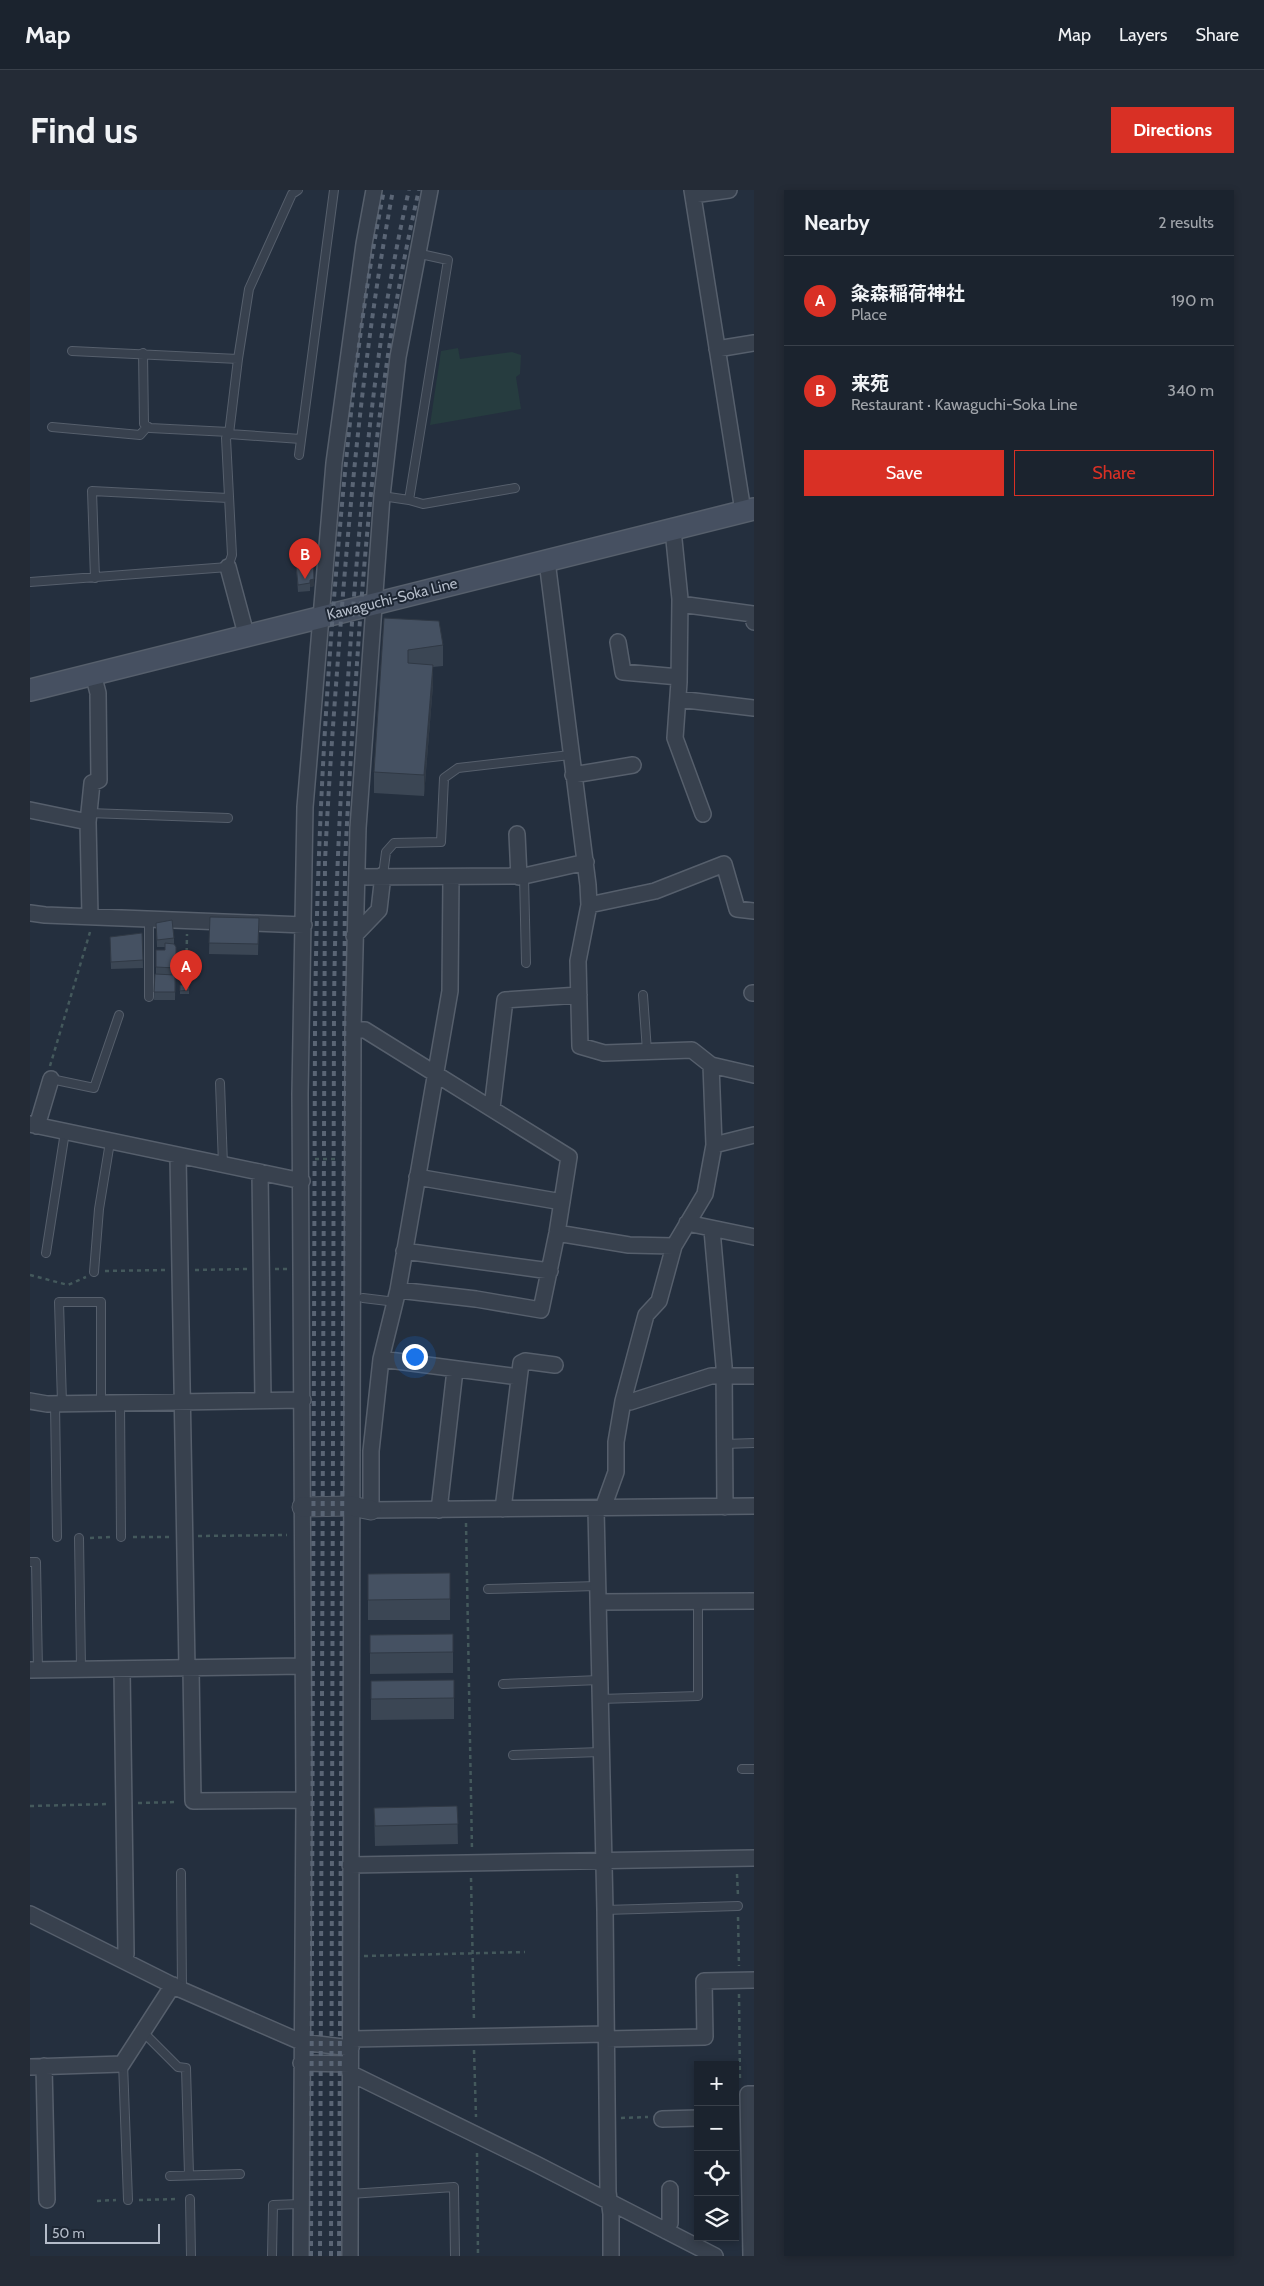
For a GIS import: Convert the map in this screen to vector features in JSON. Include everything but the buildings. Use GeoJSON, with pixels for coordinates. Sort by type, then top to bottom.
{"type":"FeatureCollection","features":[{"type":"Feature","properties":{"kind":"main road","name":"Kawaguchi-Soka Line"},"geometry":{"type":"LineString","coordinates":[[30,690],[246,634],[322,617],[748,510]]}},
{"type":"Feature","properties":{"kind":"street"},"geometry":{"type":"LineString","coordinates":[[300,2256],[300,2063],[304,1800],[302,1181],[300,1094],[305,807],[334,463],[364,244],[374,190]]}},
{"type":"Feature","properties":{"kind":"street"},"geometry":{"type":"LineString","coordinates":[[350,2256],[354,936],[363,732],[382,496],[398,357],[416,253],[430,190]]}},
{"type":"Feature","properties":{"kind":"street"},"geometry":{"type":"LineString","coordinates":[[730,190],[692,193],[717,348],[748,510]]}},
{"type":"Feature","properties":{"kind":"street"},"geometry":{"type":"LineString","coordinates":[[717,348],[754,342]]}},
{"type":"Feature","properties":{"kind":"street"},"geometry":{"type":"LineString","coordinates":[[673,530],[680,604],[679,677],[675,738],[703,814]]}},
{"type":"Feature","properties":{"kind":"street"},"geometry":{"type":"LineString","coordinates":[[547,561],[570,755],[586,862],[589,905],[578,961],[580,1046],[604,1053],[692,1050],[711,1065],[754,1075]]}},
{"type":"Feature","properties":{"kind":"street"},"geometry":{"type":"LineString","coordinates":[[228,568],[246,634]]}},
{"type":"Feature","properties":{"kind":"street"},"geometry":{"type":"LineString","coordinates":[[680,604],[753,614],[754,622]]}},
{"type":"Feature","properties":{"kind":"street"},"geometry":{"type":"LineString","coordinates":[[618,642],[623,672],[679,677]]}},
{"type":"Feature","properties":{"kind":"street"},"geometry":{"type":"LineString","coordinates":[[91,916],[89,818],[92,783],[99,780],[98,693],[93,674]]}},
{"type":"Feature","properties":{"kind":"street"},"geometry":{"type":"LineString","coordinates":[[678,700],[754,708]]}},
{"type":"Feature","properties":{"kind":"street"},"geometry":{"type":"LineString","coordinates":[[573,775],[633,764]]}},
{"type":"Feature","properties":{"kind":"street"},"geometry":{"type":"LineString","coordinates":[[30,810],[89,818]]}},
{"type":"Feature","properties":{"kind":"street"},"geometry":{"type":"LineString","coordinates":[[518,834],[522,877]]}},
{"type":"Feature","properties":{"kind":"street"},"geometry":{"type":"LineString","coordinates":[[357,877],[384,875],[451,878],[522,877],[586,862]]}},
{"type":"Feature","properties":{"kind":"street"},"geometry":{"type":"LineString","coordinates":[[589,905],[655,891],[724,864],[738,909],[754,911]]}},
{"type":"Feature","properties":{"kind":"street"},"geometry":{"type":"LineString","coordinates":[[354,936],[379,910],[384,875]]}},
{"type":"Feature","properties":{"kind":"street"},"geometry":{"type":"LineString","coordinates":[[371,1510],[371,1451],[381,1359],[397,1296],[450,992],[451,878]]}},
{"type":"Feature","properties":{"kind":"street"},"geometry":{"type":"LineString","coordinates":[[30,913],[304,925]]}},
{"type":"Feature","properties":{"kind":"street"},"geometry":{"type":"LineString","coordinates":[[492,1108],[505,1000],[579,995]]}},
{"type":"Feature","properties":{"kind":"street"},"geometry":{"type":"LineString","coordinates":[[354,1030],[365,1030],[569,1157],[557,1233],[541,1310],[397,1296]]}},
{"type":"Feature","properties":{"kind":"street"},"geometry":{"type":"LineString","coordinates":[[611,2256],[611,2214],[608,2201],[605,1910],[602,1861],[597,1586],[600,1508],[616,1472],[616,1442],[623,1401],[646,1315],[659,1301],[674,1246],[705,1194],[714,1145],[711,1065]]}},
{"type":"Feature","properties":{"kind":"street"},"geometry":{"type":"LineString","coordinates":[[51,1079],[33,1125],[302,1181]]}},
{"type":"Feature","properties":{"kind":"street"},"geometry":{"type":"LineString","coordinates":[[714,1145],[754,1136]]}},
{"type":"Feature","properties":{"kind":"street"},"geometry":{"type":"LineString","coordinates":[[178,1156],[181,1401],[193,1801],[304,1800]]}},
{"type":"Feature","properties":{"kind":"street"},"geometry":{"type":"LineString","coordinates":[[260,1172],[263,1400]]}},
{"type":"Feature","properties":{"kind":"street"},"geometry":{"type":"LineString","coordinates":[[417,1177],[562,1202]]}},
{"type":"Feature","properties":{"kind":"street"},"geometry":{"type":"LineString","coordinates":[[687,1223],[712,1230],[754,1237]]}},
{"type":"Feature","properties":{"kind":"street"},"geometry":{"type":"LineString","coordinates":[[712,1230],[724,1376],[725,1507]]}},
{"type":"Feature","properties":{"kind":"street"},"geometry":{"type":"LineString","coordinates":[[557,1233],[629,1245],[674,1246]]}},
{"type":"Feature","properties":{"kind":"street"},"geometry":{"type":"LineString","coordinates":[[404,1251],[550,1271]]}},
{"type":"Feature","properties":{"kind":"street"},"geometry":{"type":"LineString","coordinates":[[381,1359],[519,1377]]}},
{"type":"Feature","properties":{"kind":"street"},"geometry":{"type":"LineString","coordinates":[[503,1509],[521,1363],[525,1361],[555,1365]]}},
{"type":"Feature","properties":{"kind":"street"},"geometry":{"type":"LineString","coordinates":[[439,1510],[455,1370]]}},
{"type":"Feature","properties":{"kind":"street"},"geometry":{"type":"LineString","coordinates":[[623,1401],[630,1402],[711,1376],[754,1376]]}},
{"type":"Feature","properties":{"kind":"street"},"geometry":{"type":"LineString","coordinates":[[30,1401],[58,1403],[302,1400]]}},
{"type":"Feature","properties":{"kind":"street"},"geometry":{"type":"LineString","coordinates":[[302,1507],[351,1506],[371,1510],[439,1510],[754,1506]]}},
{"type":"Feature","properties":{"kind":"street"},"geometry":{"type":"LineString","coordinates":[[598,1602],[754,1600]]}},
{"type":"Feature","properties":{"kind":"street"},"geometry":{"type":"LineString","coordinates":[[34,1670],[303,1666]]}},
{"type":"Feature","properties":{"kind":"street"},"geometry":{"type":"LineString","coordinates":[[122,1670],[126,1954],[123,1960]]}},
{"type":"Feature","properties":{"kind":"street"},"geometry":{"type":"LineString","coordinates":[[350,1866],[754,1858]]}},
{"type":"Feature","properties":{"kind":"street"},"geometry":{"type":"LineString","coordinates":[[30,1914],[177,1988],[301,2042],[350,2043],[474,2037],[704,2036],[704,1981],[754,1980]]}},
{"type":"Feature","properties":{"kind":"street"},"geometry":{"type":"LineString","coordinates":[[47,2200],[37,2066],[124,2063],[143,2032],[177,1988]]}},
{"type":"Feature","properties":{"kind":"street"},"geometry":{"type":"LineString","coordinates":[[300,2063],[350,2069],[715,2256]]}},
{"type":"Feature","properties":{"kind":"street"},"geometry":{"type":"LineString","coordinates":[[751,2256],[752,2201],[742,2117],[748,2094],[754,2094]]}},
{"type":"Feature","properties":{"kind":"street"},"geometry":{"type":"LineString","coordinates":[[662,2119],[694,2118]]}},
{"type":"Feature","properties":{"kind":"street"},"geometry":{"type":"LineString","coordinates":[[666,2231],[670,2223],[670,2188]]}},
{"type":"Feature","properties":{"kind":"lane"},"geometry":{"type":"LineString","coordinates":[[30,582],[228,568],[232,555],[226,438],[229,433],[249,290],[292,194],[298,190]]}},
{"type":"Feature","properties":{"kind":"lane"},"geometry":{"type":"LineString","coordinates":[[299,455],[334,190]]}},
{"type":"Feature","properties":{"kind":"lane"},"geometry":{"type":"LineString","coordinates":[[409,500],[448,260],[416,253]]}},
{"type":"Feature","properties":{"kind":"lane"},"geometry":{"type":"LineString","coordinates":[[72,351],[238,359]]}},
{"type":"Feature","properties":{"kind":"lane"},"geometry":{"type":"LineString","coordinates":[[143,353],[144,424],[147,427]]}},
{"type":"Feature","properties":{"kind":"lane"},"geometry":{"type":"LineString","coordinates":[[52,427],[140,435],[147,427]]}},
{"type":"Feature","properties":{"kind":"lane"},"geometry":{"type":"LineString","coordinates":[[147,427],[301,439]]}},
{"type":"Feature","properties":{"kind":"lane"},"geometry":{"type":"LineString","coordinates":[[382,496],[423,504],[515,488]]}},
{"type":"Feature","properties":{"kind":"lane"},"geometry":{"type":"LineString","coordinates":[[95,578],[92,491],[228,498]]}},
{"type":"Feature","properties":{"kind":"lane"},"geometry":{"type":"LineString","coordinates":[[384,875],[386,852],[394,843],[441,842],[444,778],[458,768],[570,755]]}},
{"type":"Feature","properties":{"kind":"lane"},"geometry":{"type":"LineString","coordinates":[[89,818],[228,818]]}},
{"type":"Feature","properties":{"kind":"lane"},"geometry":{"type":"LineString","coordinates":[[522,877],[526,963]]}},
{"type":"Feature","properties":{"kind":"lane"},"geometry":{"type":"LineString","coordinates":[[149,919],[149,997]]}},
{"type":"Feature","properties":{"kind":"lane"},"geometry":{"type":"LineString","coordinates":[[643,995],[647,1051]]}},
{"type":"Feature","properties":{"kind":"lane"},"geometry":{"type":"LineString","coordinates":[[51,1079],[94,1088],[119,1015]]}},
{"type":"Feature","properties":{"kind":"lane"},"geometry":{"type":"LineString","coordinates":[[220,1083],[223,1165]]}},
{"type":"Feature","properties":{"kind":"lane"},"geometry":{"type":"LineString","coordinates":[[46,1253],[65,1132]]}},
{"type":"Feature","properties":{"kind":"lane"},"geometry":{"type":"LineString","coordinates":[[94,1272],[99,1209],[110,1142]]}},
{"type":"Feature","properties":{"kind":"lane"},"geometry":{"type":"LineString","coordinates":[[363,1298],[397,1296]]}},
{"type":"Feature","properties":{"kind":"lane"},"geometry":{"type":"LineString","coordinates":[[57,1538],[59,1302],[101,1302],[101,1402]]}},
{"type":"Feature","properties":{"kind":"lane"},"geometry":{"type":"LineString","coordinates":[[120,1402],[121,1537]]}},
{"type":"Feature","properties":{"kind":"lane"},"geometry":{"type":"LineString","coordinates":[[724,1444],[754,1444]]}},
{"type":"Feature","properties":{"kind":"lane"},"geometry":{"type":"LineString","coordinates":[[79,1538],[81,1668]]}},
{"type":"Feature","properties":{"kind":"lane"},"geometry":{"type":"LineString","coordinates":[[30,1562],[36,1562],[34,1670]]}},
{"type":"Feature","properties":{"kind":"lane"},"geometry":{"type":"LineString","coordinates":[[488,1589],[597,1586]]}},
{"type":"Feature","properties":{"kind":"lane"},"geometry":{"type":"LineString","coordinates":[[600,1699],[698,1696],[698,1601]]}},
{"type":"Feature","properties":{"kind":"lane"},"geometry":{"type":"LineString","coordinates":[[504,1684],[600,1680]]}},
{"type":"Feature","properties":{"kind":"lane"},"geometry":{"type":"LineString","coordinates":[[513,1755],[600,1752]]}},
{"type":"Feature","properties":{"kind":"lane"},"geometry":{"type":"LineString","coordinates":[[742,1769],[754,1769]]}},
{"type":"Feature","properties":{"kind":"lane"},"geometry":{"type":"LineString","coordinates":[[177,1988],[181,1873]]}},
{"type":"Feature","properties":{"kind":"lane"},"geometry":{"type":"LineString","coordinates":[[605,1910],[738,1906]]}},
{"type":"Feature","properties":{"kind":"lane"},"geometry":{"type":"LineString","coordinates":[[143,2032],[178,2067],[186,2068],[189,2175]]}},
{"type":"Feature","properties":{"kind":"lane"},"geometry":{"type":"LineString","coordinates":[[124,2063],[128,2200]]}},
{"type":"Feature","properties":{"kind":"lane"},"geometry":{"type":"LineString","coordinates":[[170,2176],[240,2174]]}},
{"type":"Feature","properties":{"kind":"lane"},"geometry":{"type":"LineString","coordinates":[[350,2194],[454,2187],[455,2256]]}},
{"type":"Feature","properties":{"kind":"lane"},"geometry":{"type":"LineString","coordinates":[[190,2199],[191,2256]]}},
{"type":"Feature","properties":{"kind":"lane"},"geometry":{"type":"LineString","coordinates":[[272,2256],[273,2205],[300,2204]]}},
{"type":"Feature","properties":{"kind":"path"},"geometry":{"type":"LineString","coordinates":[[51,1079],[48,1073],[90,934],[91,916]]}},
{"type":"Feature","properties":{"kind":"path"},"geometry":{"type":"LineString","coordinates":[[186,984],[188,920]]}},
{"type":"Feature","properties":{"kind":"path"},"geometry":{"type":"LineString","coordinates":[[308,1160],[347,1158]]}},
{"type":"Feature","properties":{"kind":"path"},"geometry":{"type":"LineString","coordinates":[[466,1517],[478,2256]]}},
{"type":"Feature","properties":{"kind":"path"},"geometry":{"type":"LineString","coordinates":[[350,1957],[472,1952],[525,1952]]}},
{"type":"Feature","properties":{"kind":"path"},"geometry":{"type":"LineString","coordinates":[[607,2118],[660,2116],[662,2119]]}},
{"type":"Feature","properties":{"kind":"path"},"geometry":{"type":"LineString","coordinates":[[97,2201],[190,2199]]}},
{"type":"Feature","properties":{"kind":"green space"},"geometry":{"type":"Polygon","coordinates":[[[458,348],[460,359],[512,352],[521,355],[520,374],[516,377],[521,409],[430,425],[441,351],[458,348]]]}},
{"type":"Feature","properties":{"kind":"railway"},"geometry":{"type":"LineString","coordinates":[[311,2256],[315,1032],[319,865],[327,698],[344,486],[360,338],[384,190]]}},
{"type":"Feature","properties":{"kind":"railway"},"geometry":{"type":"LineString","coordinates":[[320,2256],[325,862],[335,695],[352,493],[369,341],[393,190]]}},
{"type":"Feature","properties":{"kind":"railway"},"geometry":{"type":"LineString","coordinates":[[331,2256],[334,1011],[338,860],[349,659],[367,451],[388,294],[409,190]]}},
{"type":"Feature","properties":{"kind":"railway"},"geometry":{"type":"LineString","coordinates":[[339,2256],[345,863],[361,606],[370,501],[389,345],[419,190]]}},
{"type":"Feature","properties":{"kind":"place","name":"来苑"},"geometry":{"type":"Point","coordinates":[305,579]}},
{"type":"Feature","properties":{"kind":"place","name":"粂森稲荷神社"},"geometry":{"type":"Point","coordinates":[186,991]}}]}
